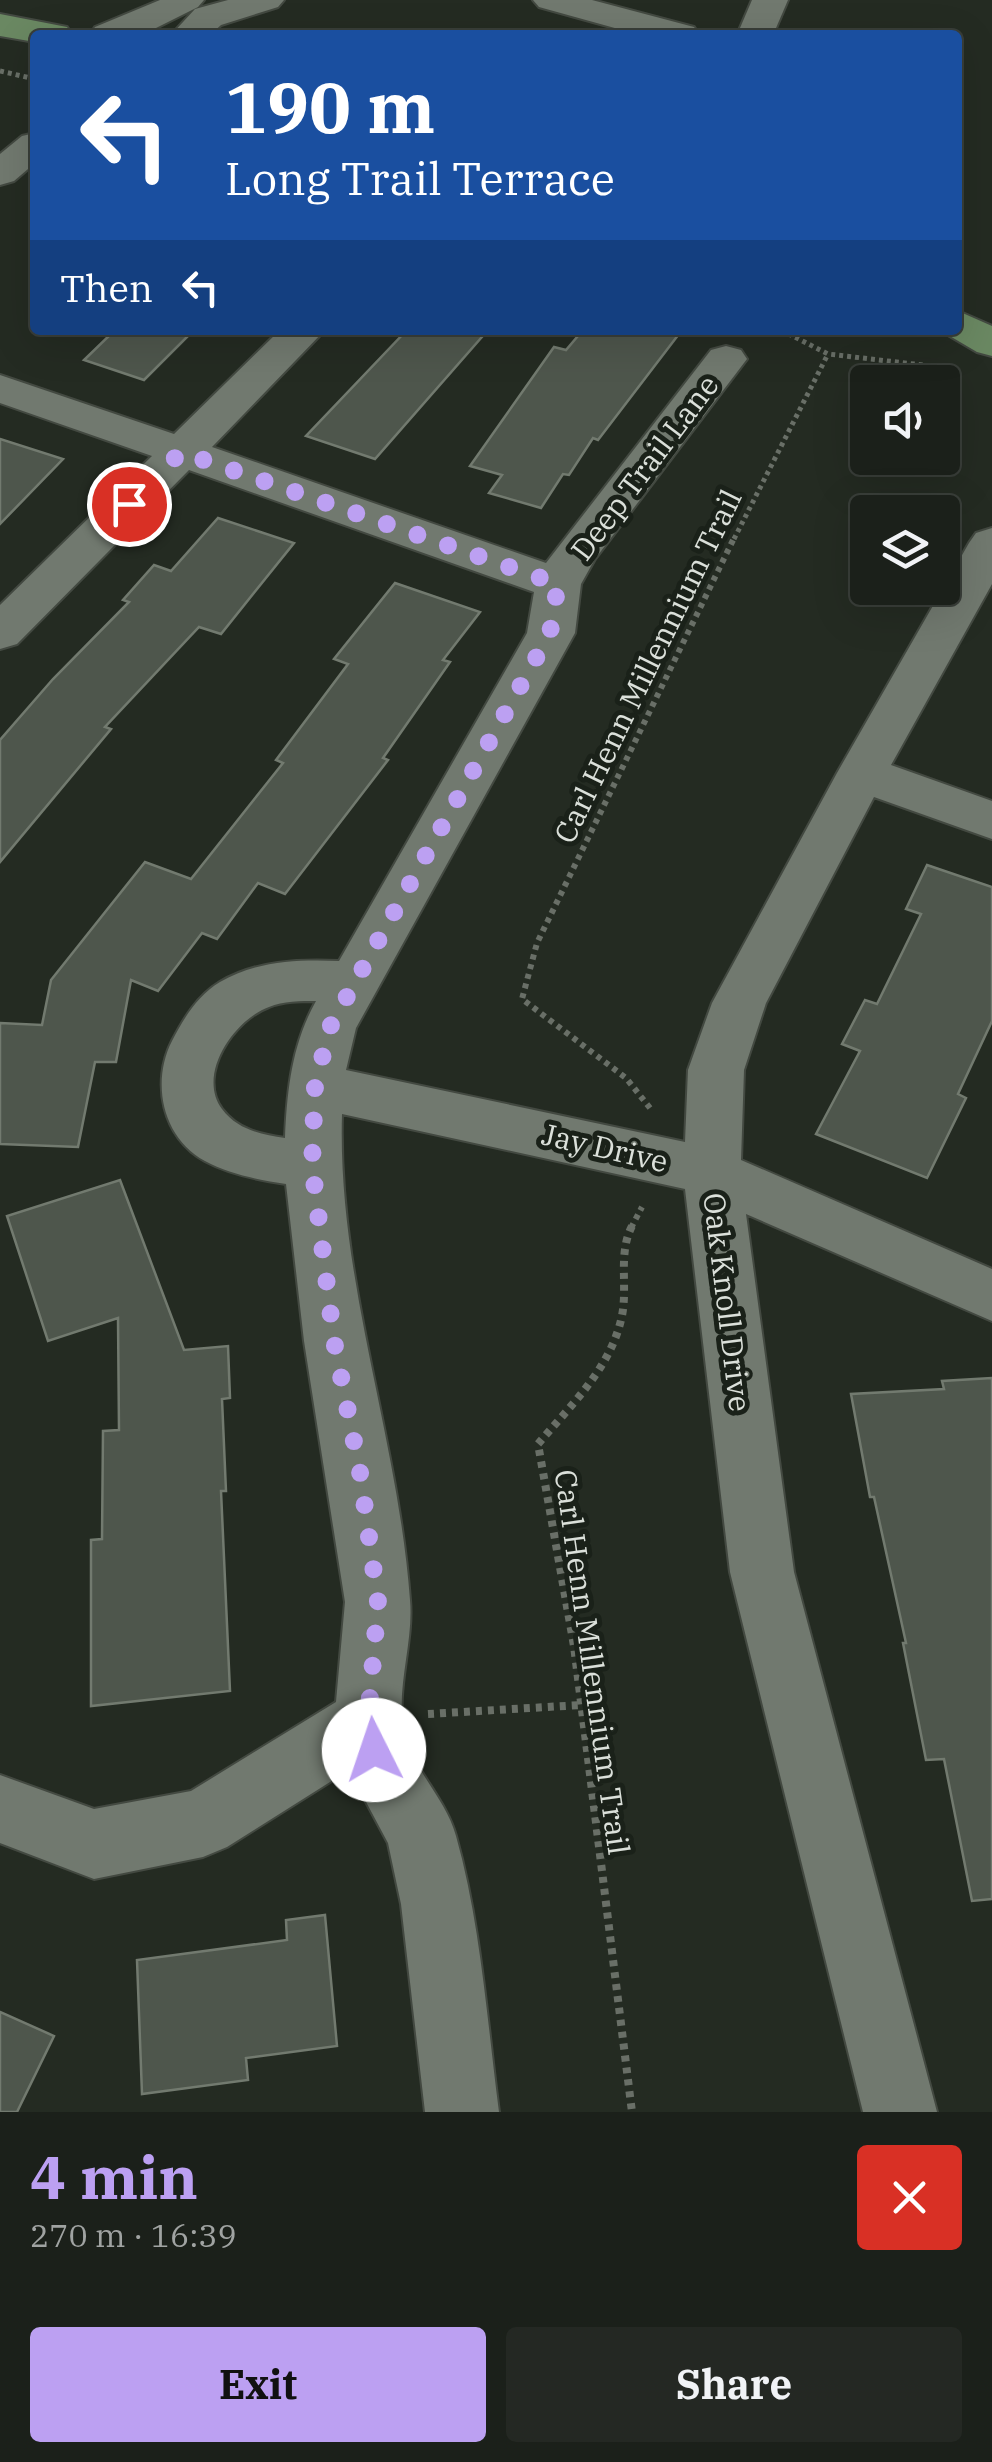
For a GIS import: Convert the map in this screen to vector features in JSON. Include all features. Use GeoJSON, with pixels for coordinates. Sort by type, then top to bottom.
{"type":"FeatureCollection","features":[{"type":"Feature","properties":{"kind":"main road"},"geometry":{"type":"LineString","coordinates":[[0,25],[30,31]]}},
{"type":"Feature","properties":{"kind":"street"},"geometry":{"type":"LineString","coordinates":[[122,30],[188,0],[250,5]]}},
{"type":"Feature","properties":{"kind":"street"},"geometry":{"type":"LineString","coordinates":[[551,0],[663,30]]}},
{"type":"Feature","properties":{"kind":"street"},"geometry":{"type":"LineString","coordinates":[[757,30],[770,0]]}},
{"type":"Feature","properties":{"kind":"street"},"geometry":{"type":"LineString","coordinates":[[194,30],[208,17],[250,5]]}},
{"type":"Feature","properties":{"kind":"street"},"geometry":{"type":"LineString","coordinates":[[0,173],[30,148]]}},
{"type":"Feature","properties":{"kind":"street"},"geometry":{"type":"LineString","coordinates":[[0,633],[299,335]]}},
{"type":"Feature","properties":{"kind":"street","name":"Deep Trail Lane"},"geometry":{"type":"LineString","coordinates":[[462,2112],[436,1904],[421,1833],[374,1750],[368,1720],[378,1602],[360,1472],[334,1341],[312,1165],[315,1086],[330,1027],[550,633],[558,584],[575,553],[726,358]]}},
{"type":"Feature","properties":{"kind":"street"},"geometry":{"type":"LineString","coordinates":[[0,388],[558,584]]}},
{"type":"Feature","properties":{"kind":"street","name":"Oak Knoll Drive"},"geometry":{"type":"LineString","coordinates":[[900,2112],[762,1572],[712,1173],[716,1070],[739,1003],[862,773],[992,543]]}},
{"type":"Feature","properties":{"kind":"street"},"geometry":{"type":"LineString","coordinates":[[862,773],[992,820]]}},
{"type":"Feature","properties":{"kind":"street"},"geometry":{"type":"LineString","coordinates":[[312,1165],[260,1157],[216,1140],[197,1121],[185,1092],[190,1058],[227,1006],[258,988],[313,980],[354,982]]}},
{"type":"Feature","properties":{"kind":"street","name":"Jay Drive"},"geometry":{"type":"LineString","coordinates":[[315,1086],[651,1156],[712,1173],[992,1296]]}},
{"type":"Feature","properties":{"kind":"street"},"geometry":{"type":"LineString","coordinates":[[0,1809],[94,1844],[203,1823],[368,1720]]}},
{"type":"Feature","properties":{"kind":"path"},"geometry":{"type":"LineString","coordinates":[[0,71],[30,77]]}},
{"type":"Feature","properties":{"kind":"path"},"geometry":{"type":"LineString","coordinates":[[791,335],[828,354],[927,365]]}},
{"type":"Feature","properties":{"kind":"path","name":"Carl Henn Millennium Trail"},"geometry":{"type":"LineString","coordinates":[[652,1110],[626,1078],[522,999],[537,943],[706,593],[828,354]]}},
{"type":"Feature","properties":{"kind":"path","name":"Carl Henn Millennium Trail"},"geometry":{"type":"LineString","coordinates":[[632,2112],[581,1705],[538,1444],[604,1366],[622,1318],[625,1239],[650,1191]]}},
{"type":"Feature","properties":{"kind":"path"},"geometry":{"type":"LineString","coordinates":[[368,1720],[581,1705]]}},
{"type":"Feature","properties":{"kind":"building"},"geometry":{"type":"Polygon","coordinates":[[[110,335],[189,335],[144,380],[84,360],[110,335]]]}},
{"type":"Feature","properties":{"kind":"building"},"geometry":{"type":"Polygon","coordinates":[[[402,335],[484,335],[375,459],[306,436],[402,335]]]}},
{"type":"Feature","properties":{"kind":"building"},"geometry":{"type":"Polygon","coordinates":[[[579,335],[678,335],[598,440],[593,438],[569,475],[563,474],[541,508],[489,493],[502,475],[470,466],[554,347],[566,350],[579,335]]]}},
{"type":"Feature","properties":{"kind":"building"},"geometry":{"type":"Polygon","coordinates":[[[0,439],[63,459],[0,524],[0,439]]]}},
{"type":"Feature","properties":{"kind":"building"},"geometry":{"type":"Polygon","coordinates":[[[218,518],[294,543],[221,634],[199,627],[105,727],[111,729],[0,862],[0,740],[129,602],[123,600],[154,565],[171,571],[218,518]]]}},
{"type":"Feature","properties":{"kind":"building"},"geometry":{"type":"Polygon","coordinates":[[[395,583],[480,612],[443,660],[450,662],[383,758],[388,760],[285,894],[258,883],[217,939],[202,933],[158,991],[131,980],[116,1062],[95,1062],[78,1147],[0,1144],[0,1023],[42,1025],[51,980],[145,862],[191,879],[283,763],[276,760],[348,664],[334,659],[395,583]]]}},
{"type":"Feature","properties":{"kind":"building"},"geometry":{"type":"Polygon","coordinates":[[[927,865],[992,887],[992,1021],[958,1094],[966,1098],[927,1178],[816,1134],[860,1051],[842,1044],[865,1000],[877,1004],[921,914],[906,909],[927,865]]]}},
{"type":"Feature","properties":{"kind":"building"},"geometry":{"type":"Polygon","coordinates":[[[120,1180],[184,1350],[228,1346],[230,1398],[222,1399],[226,1491],[221,1491],[230,1691],[91,1706],[91,1540],[102,1539],[103,1431],[119,1430],[118,1318],[48,1341],[7,1216],[120,1180]]]}},
{"type":"Feature","properties":{"kind":"building"},"geometry":{"type":"Polygon","coordinates":[[[992,1378],[992,1899],[972,1901],[944,1759],[926,1760],[906,1643],[874,1497],[870,1497],[851,1394],[944,1389],[942,1381],[992,1378]]]}},
{"type":"Feature","properties":{"kind":"building"},"geometry":{"type":"Polygon","coordinates":[[[325,1915],[337,2046],[246,2058],[248,2080],[142,2094],[137,1960],[287,1940],[286,1920],[325,1915]]]}},
{"type":"Feature","properties":{"kind":"building"},"geometry":{"type":"Polygon","coordinates":[[[0,2012],[54,2036],[17,2112],[0,2112],[0,2012]]]}},
{"type":"Feature","properties":{"kind":"route"},"geometry":{"type":"LineString","coordinates":[[129,504],[181,452],[558,584],[550,633],[330,1027],[315,1086],[312,1165],[334,1341],[360,1472],[378,1602],[368,1720],[374,1750]]}}]}
